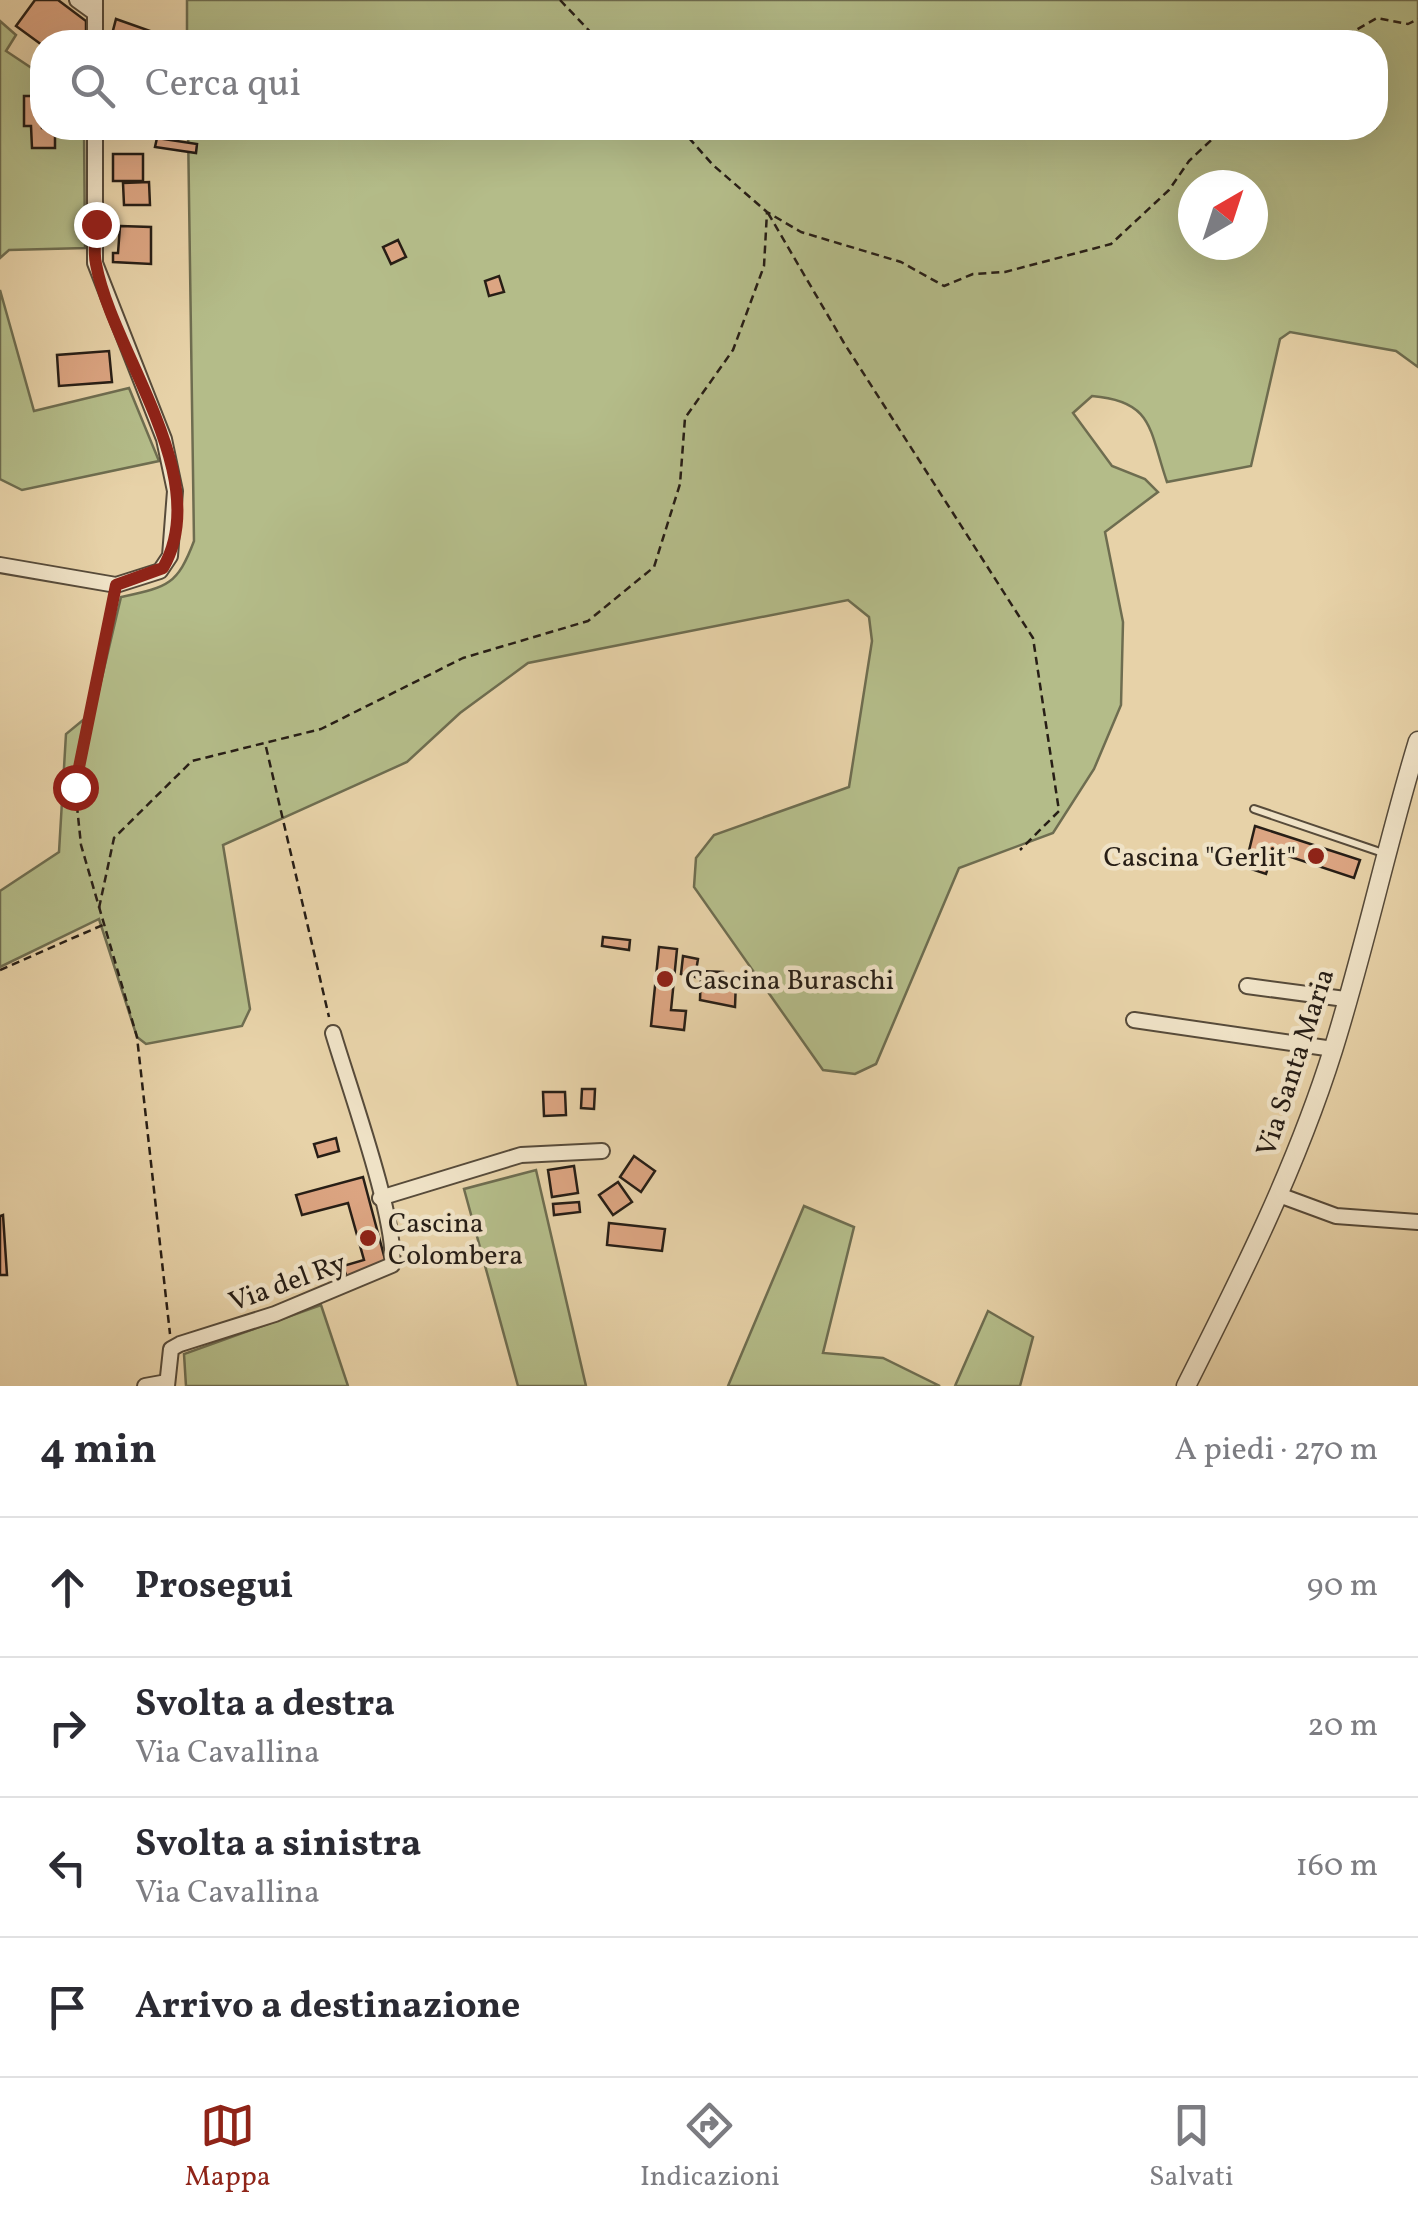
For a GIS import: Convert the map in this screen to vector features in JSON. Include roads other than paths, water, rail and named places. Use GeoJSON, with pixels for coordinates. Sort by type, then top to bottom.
{"type":"FeatureCollection","features":[{"type":"Feature","properties":{"kind":"street"},"geometry":{"type":"LineString","coordinates":[[78,0],[95,6]]}},
{"type":"Feature","properties":{"kind":"street"},"geometry":{"type":"LineString","coordinates":[[0,564],[116,585],[163,568],[175,527],[175,491],[164,439],[96,263],[95,140]]}},
{"type":"Feature","properties":{"kind":"street","name":"Via Santa Maria"},"geometry":{"type":"LineString","coordinates":[[1186,1386],[1279,1195],[1333,1049],[1418,741]]}},
{"type":"Feature","properties":{"kind":"street"},"geometry":{"type":"LineString","coordinates":[[1247,986],[1346,999]]}},
{"type":"Feature","properties":{"kind":"street"},"geometry":{"type":"LineString","coordinates":[[1134,1020],[1333,1049]]}},
{"type":"Feature","properties":{"kind":"street","name":"Via del Ry"},"geometry":{"type":"LineString","coordinates":[[167,1384],[171,1349],[384,1272],[392,1265],[394,1254],[380,1198],[333,1033]]}},
{"type":"Feature","properties":{"kind":"street"},"geometry":{"type":"LineString","coordinates":[[380,1198],[522,1155],[602,1151]]}},
{"type":"Feature","properties":{"kind":"street"},"geometry":{"type":"LineString","coordinates":[[1279,1195],[1336,1216],[1418,1222]]}},
{"type":"Feature","properties":{"kind":"street"},"geometry":{"type":"LineString","coordinates":[[145,1386],[167,1384]]}},
{"type":"Feature","properties":{"kind":"lane"},"geometry":{"type":"LineString","coordinates":[[1254,809],[1384,853]]}},
{"type":"Feature","properties":{"kind":"place","name":"Cascina \"Gerlit\""},"geometry":{"type":"Point","coordinates":[1316,856]}},
{"type":"Feature","properties":{"kind":"place","name":"Cascina Buraschi"},"geometry":{"type":"Point","coordinates":[665,979]}},
{"type":"Feature","properties":{"kind":"place","name":"Cascina Colombera"},"geometry":{"type":"Point","coordinates":[368,1238]}}]}
